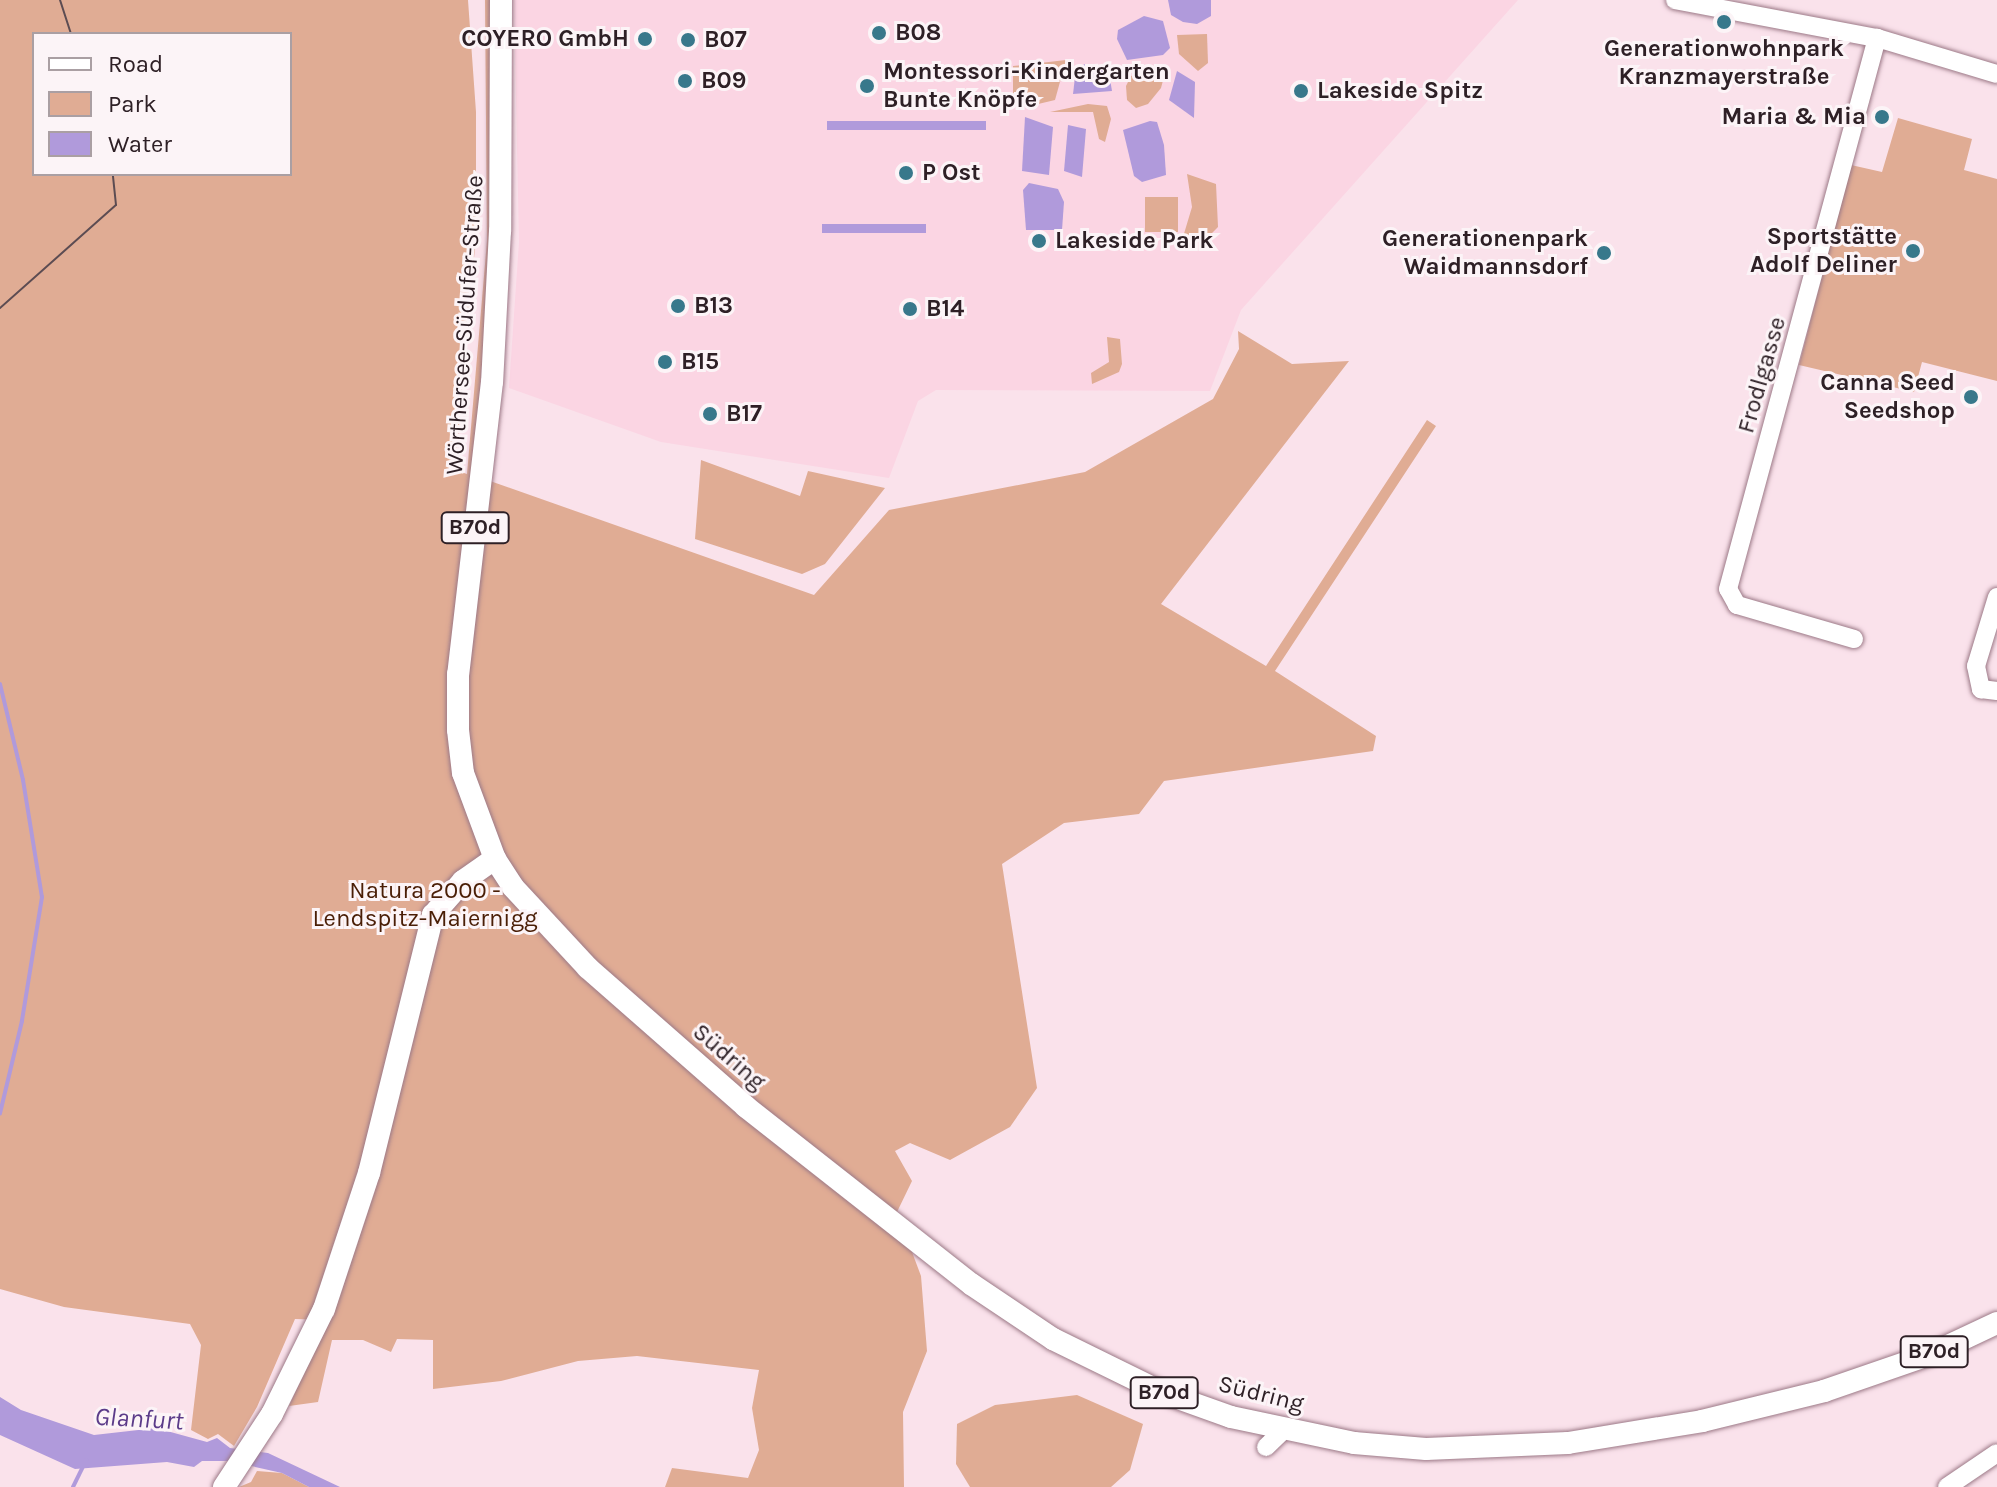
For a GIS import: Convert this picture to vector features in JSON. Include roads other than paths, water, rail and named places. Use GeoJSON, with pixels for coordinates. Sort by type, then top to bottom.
{"type":"FeatureCollection","features":[{"type":"Feature","properties":{"kind":"main road","name":"Wörthersee-Südufer-Straße"},"geometry":{"type":"LineString","coordinates":[[495,859],[467,787],[458,730],[459,661],[492,382],[500,231],[501,0]]}},
{"type":"Feature","properties":{"kind":"main road"},"geometry":{"type":"LineString","coordinates":[[226,1483],[254,1440],[285,1374],[324,1309],[369,1173],[433,915],[463,881],[495,859]]}},
{"type":"Feature","properties":{"kind":"main road","name":"Südring"},"geometry":{"type":"LineString","coordinates":[[495,859],[513,887],[588,968],[746,1107],[971,1284],[1053,1339],[1161,1392],[1231,1417],[1354,1443],[1426,1449],[1568,1443],[1702,1421],[1824,1391],[1931,1354],[1997,1323]]}},
{"type":"Feature","properties":{"kind":"street"},"geometry":{"type":"LineString","coordinates":[[1675,0],[1877,38],[1997,74]]}},
{"type":"Feature","properties":{"kind":"street","name":"Frodlgasse"},"geometry":{"type":"LineString","coordinates":[[1854,639],[1737,605],[1728,589],[1877,38]]}},
{"type":"Feature","properties":{"kind":"street"},"geometry":{"type":"LineString","coordinates":[[1997,597],[1976,666],[1981,689],[1997,691]]}},
{"type":"Feature","properties":{"kind":"street"},"geometry":{"type":"LineString","coordinates":[[1266,1447],[1286,1428]]}},
{"type":"Feature","properties":{"kind":"street"},"geometry":{"type":"LineString","coordinates":[[1947,1487],[1997,1453]]}},
{"type":"Feature","properties":{"kind":"water"},"geometry":{"type":"Polygon","coordinates":[[[1168,0],[1211,0],[1211,16],[1197,24],[1183,22],[1171,15],[1168,0]]]}},
{"type":"Feature","properties":{"kind":"water"},"geometry":{"type":"Polygon","coordinates":[[[1144,16],[1163,21],[1170,48],[1163,55],[1127,60],[1117,39],[1118,30],[1144,16]]]}},
{"type":"Feature","properties":{"kind":"water"},"geometry":{"type":"Polygon","coordinates":[[[1085,64],[1109,73],[1112,91],[1073,94],[1076,69],[1085,64]]]}},
{"type":"Feature","properties":{"kind":"water"},"geometry":{"type":"Polygon","coordinates":[[[1177,71],[1195,82],[1194,118],[1169,100],[1177,71]]]}},
{"type":"Feature","properties":{"kind":"water"},"geometry":{"type":"Polygon","coordinates":[[[1025,117],[1053,127],[1049,175],[1022,171],[1025,117]]]}},
{"type":"Feature","properties":{"kind":"water"},"geometry":{"type":"Polygon","coordinates":[[[827,121],[986,121],[986,130],[827,130],[827,121]]]}},
{"type":"Feature","properties":{"kind":"water"},"geometry":{"type":"Polygon","coordinates":[[[1150,121],[1157,122],[1164,145],[1166,175],[1142,182],[1134,176],[1123,130],[1150,121]]]}},
{"type":"Feature","properties":{"kind":"water"},"geometry":{"type":"Polygon","coordinates":[[[1068,125],[1086,129],[1082,177],[1064,171],[1068,125]]]}},
{"type":"Feature","properties":{"kind":"water"},"geometry":{"type":"Polygon","coordinates":[[[1029,183],[1058,189],[1064,202],[1062,230],[1026,230],[1023,190],[1029,183]]]}},
{"type":"Feature","properties":{"kind":"water"},"geometry":{"type":"Polygon","coordinates":[[[822,224],[926,224],[926,233],[822,233],[822,224]]]}},
{"type":"Feature","properties":{"kind":"water","name":"Glanfurt"},"geometry":{"type":"Polygon","coordinates":[[[0,1397],[21,1410],[94,1435],[156,1428],[207,1442],[217,1438],[230,1448],[268,1453],[340,1487],[309,1487],[282,1473],[229,1461],[202,1461],[194,1467],[167,1462],[75,1469],[0,1435],[0,1397]]]}},
{"type":"Feature","properties":{"kind":"waterway"},"geometry":{"type":"LineString","coordinates":[[0,684],[23,780],[42,897],[22,1021],[0,1113]]}},
{"type":"Feature","properties":{"kind":"waterway"},"geometry":{"type":"LineString","coordinates":[[73,1487],[86,1460]]}},
{"type":"Feature","properties":{"kind":"tram line"},"geometry":{"type":"LineString","coordinates":[[60,0],[70,32]]}},
{"type":"Feature","properties":{"kind":"tram line"},"geometry":{"type":"LineString","coordinates":[[0,308],[116,205],[113,176]]}},
{"type":"Feature","properties":{"kind":"place","name":"Generationwohnpark Kranzmayerstraße"},"geometry":{"type":"Point","coordinates":[1724,22]}},
{"type":"Feature","properties":{"kind":"place","name":"B08"},"geometry":{"type":"Point","coordinates":[879,33]}},
{"type":"Feature","properties":{"kind":"place","name":"COYERO GmbH"},"geometry":{"type":"Point","coordinates":[645,39]}},
{"type":"Feature","properties":{"kind":"place","name":"B07"},"geometry":{"type":"Point","coordinates":[688,40]}},
{"type":"Feature","properties":{"kind":"place","name":"B09"},"geometry":{"type":"Point","coordinates":[685,81]}},
{"type":"Feature","properties":{"kind":"place","name":"Montessori-Kindergarten Bunte Knöpfe"},"geometry":{"type":"Point","coordinates":[867,86]}},
{"type":"Feature","properties":{"kind":"place","name":"Lakeside Spitz"},"geometry":{"type":"Point","coordinates":[1301,91]}},
{"type":"Feature","properties":{"kind":"place","name":"Maria & Mia"},"geometry":{"type":"Point","coordinates":[1882,117]}},
{"type":"Feature","properties":{"kind":"place","name":"P Ost"},"geometry":{"type":"Point","coordinates":[906,173]}},
{"type":"Feature","properties":{"kind":"place","name":"Lakeside Park"},"geometry":{"type":"Point","coordinates":[1039,241]}},
{"type":"Feature","properties":{"kind":"place","name":"Sportstätte Adolf Deliner"},"geometry":{"type":"Point","coordinates":[1913,251]}},
{"type":"Feature","properties":{"kind":"place","name":"Generationenpark Waidmannsdorf"},"geometry":{"type":"Point","coordinates":[1604,253]}},
{"type":"Feature","properties":{"kind":"place","name":"B13"},"geometry":{"type":"Point","coordinates":[678,306]}},
{"type":"Feature","properties":{"kind":"place","name":"B14"},"geometry":{"type":"Point","coordinates":[910,309]}},
{"type":"Feature","properties":{"kind":"place","name":"B15"},"geometry":{"type":"Point","coordinates":[665,362]}},
{"type":"Feature","properties":{"kind":"place","name":"Canna Seed Seedshop"},"geometry":{"type":"Point","coordinates":[1971,397]}},
{"type":"Feature","properties":{"kind":"place","name":"B17"},"geometry":{"type":"Point","coordinates":[710,414]}},
{"type":"Feature","properties":{"kind":"park label","name":"Natura 2000 - Lendspitz-Maiernigg"},"geometry":{"type":"Point","coordinates":[425,905]}}]}
